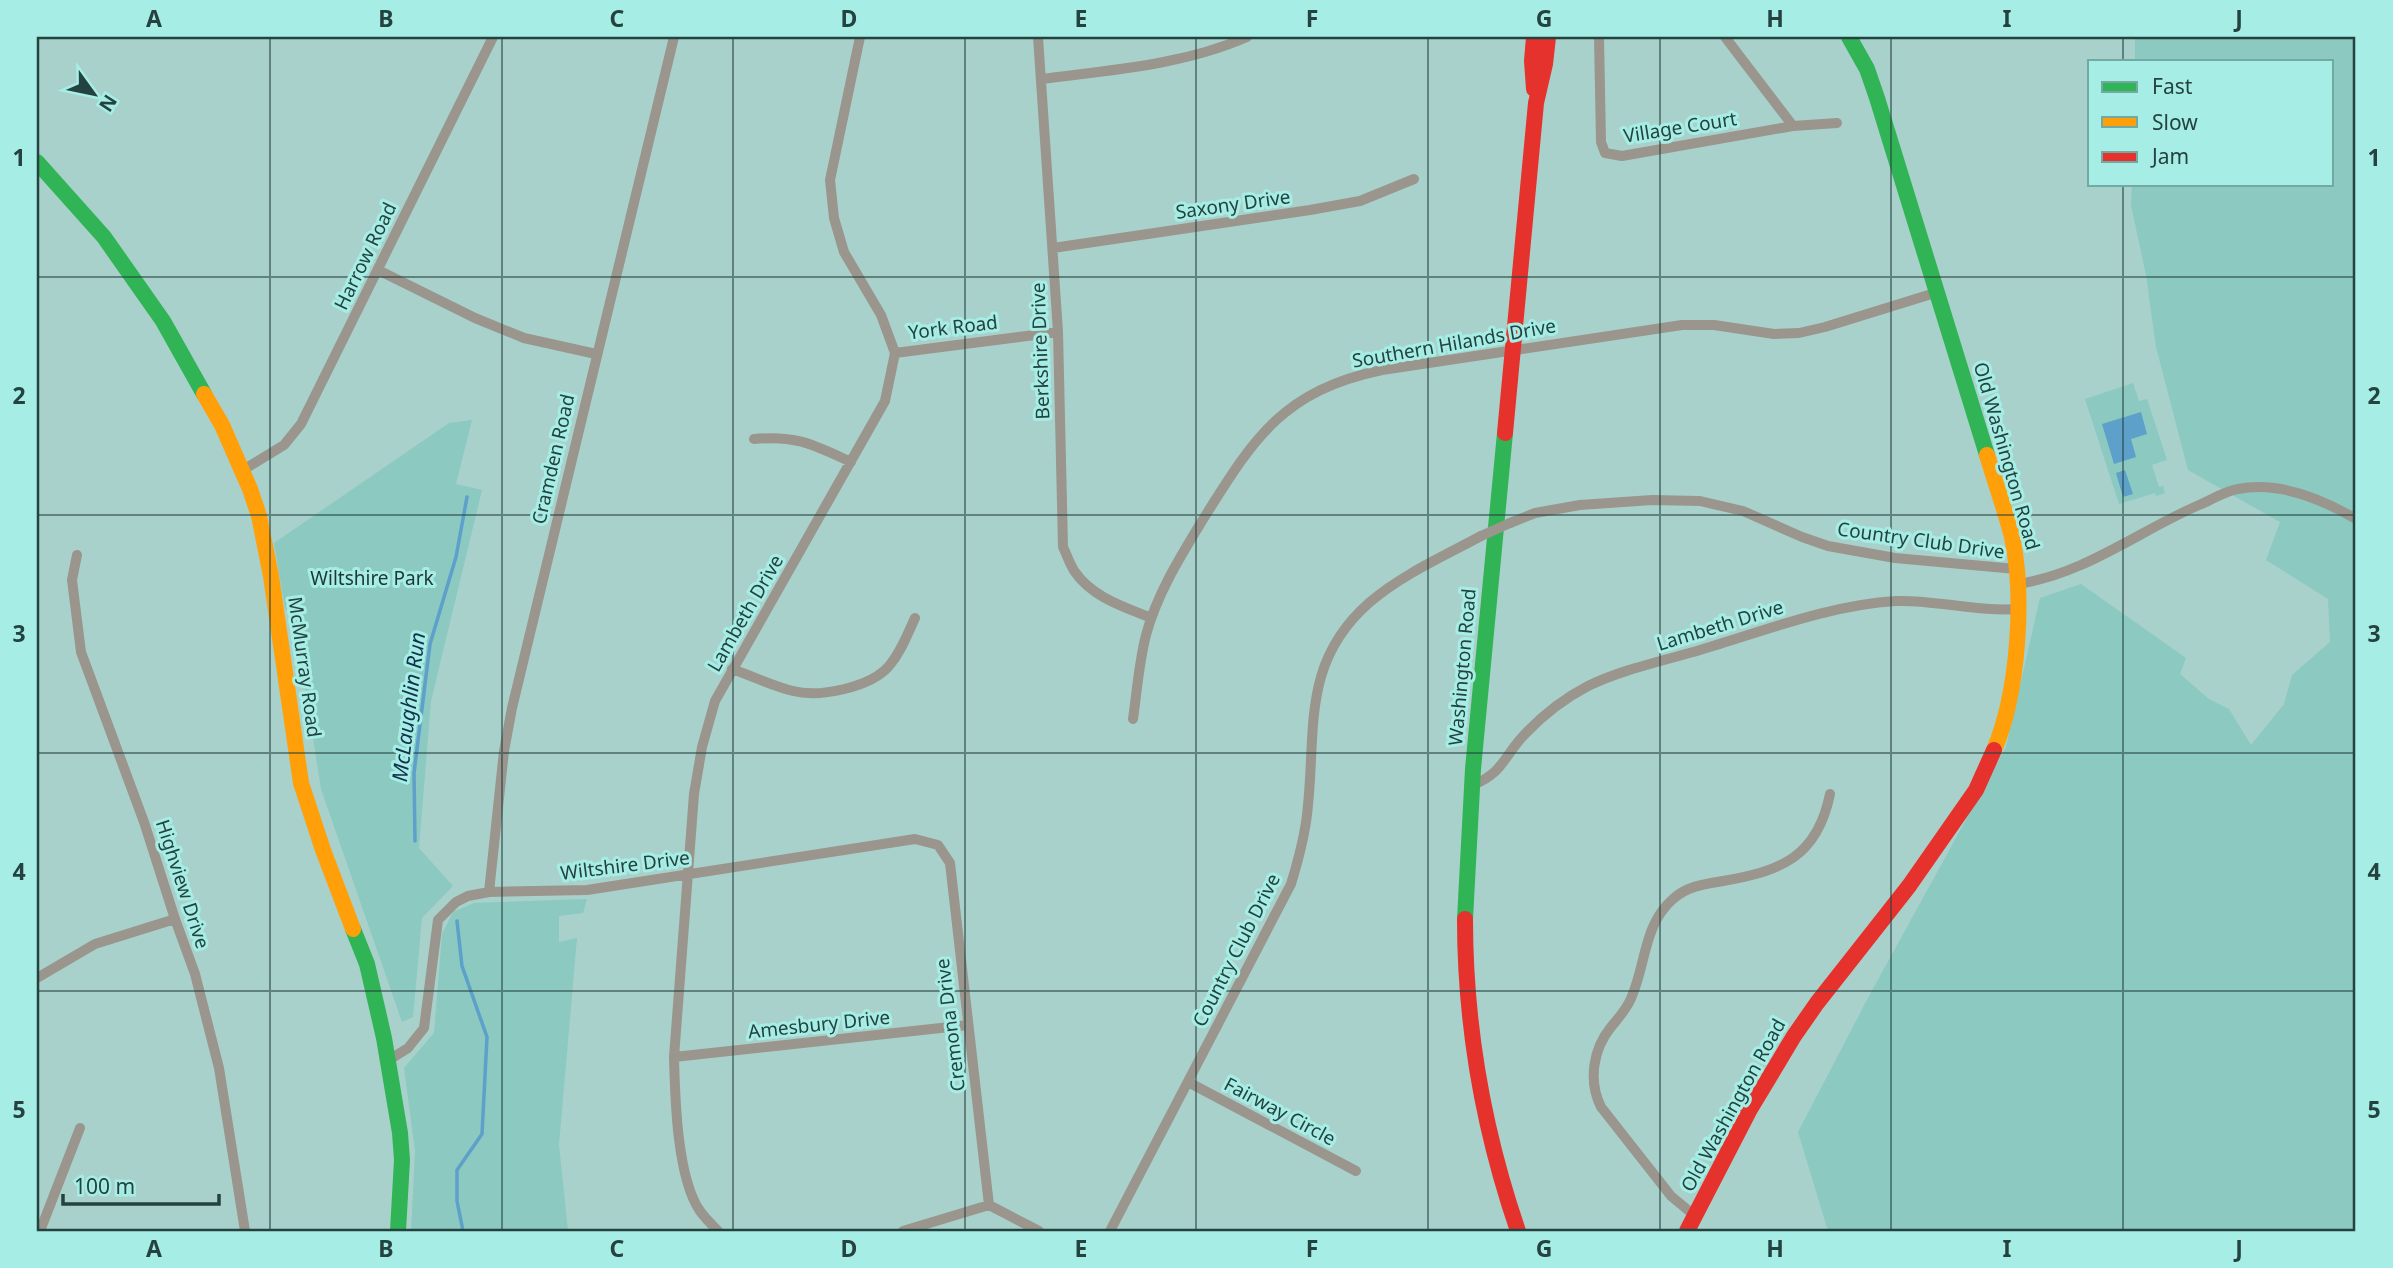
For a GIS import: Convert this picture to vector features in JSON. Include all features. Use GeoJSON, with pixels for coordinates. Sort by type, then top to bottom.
{"type":"FeatureCollection","features":[{"type":"Feature","properties":{"kind":"main road","name":"Washington Road"},"geometry":{"type":"LineString","coordinates":[[1534,37],[1532,61],[1536,103]]}},
{"type":"Feature","properties":{"kind":"main road","name":"Washington Road"},"geometry":{"type":"LineString","coordinates":[[1518,1231],[1488,1134],[1475,1069],[1468,1004],[1465,902],[1473,785],[1536,103],[1548,37]]}},
{"type":"Feature","properties":{"kind":"main road","name":"Old Washington Road"},"geometry":{"type":"LineString","coordinates":[[1686,1231],[1749,1111],[1794,1036],[1909,886],[1976,790],[2002,732],[2014,673],[2019,609],[2012,539],[1874,89],[1867,69],[1849,37]]}},
{"type":"Feature","properties":{"kind":"main road","name":"McMurray Road"},"geometry":{"type":"LineString","coordinates":[[37,162],[87,215],[133,276],[181,352],[222,425],[243,470],[259,516],[301,783],[323,850],[367,964],[388,1060],[402,1160],[398,1231]]}},
{"type":"Feature","properties":{"kind":"street","name":"Cramden Road"},"geometry":{"type":"LineString","coordinates":[[489,892],[504,751],[512,708],[674,37]]}},
{"type":"Feature","properties":{"kind":"street"},"geometry":{"type":"LineString","coordinates":[[860,37],[830,180],[834,218],[844,252],[881,315],[895,353]]}},
{"type":"Feature","properties":{"kind":"street","name":"Berkshire Drive"},"geometry":{"type":"LineString","coordinates":[[1038,37],[1058,332],[1063,547],[1075,572],[1088,587],[1108,600],[1152,618]]}},
{"type":"Feature","properties":{"kind":"street"},"geometry":{"type":"LineString","coordinates":[[1042,79],[1151,65],[1221,48],[1247,37]]}},
{"type":"Feature","properties":{"kind":"street","name":"Village Court"},"geometry":{"type":"LineString","coordinates":[[1600,37],[1601,142],[1605,153],[1622,156],[1793,127],[1837,123]]}},
{"type":"Feature","properties":{"kind":"street"},"geometry":{"type":"LineString","coordinates":[[1725,37],[1793,127]]}},
{"type":"Feature","properties":{"kind":"street","name":"Harrow Road"},"geometry":{"type":"LineString","coordinates":[[243,470],[284,445],[302,424],[488,38]]}},
{"type":"Feature","properties":{"kind":"street","name":"Saxony Drive"},"geometry":{"type":"LineString","coordinates":[[1053,248],[1360,201],[1414,179]]}},
{"type":"Feature","properties":{"kind":"street"},"geometry":{"type":"LineString","coordinates":[[378,270],[475,318],[524,338],[596,354]]}},
{"type":"Feature","properties":{"kind":"street","name":"Southern Hilands Drive"},"geometry":{"type":"LineString","coordinates":[[1133,719],[1143,651],[1152,618],[1175,566],[1242,458],[1266,430],[1295,405],[1320,390],[1365,374],[1682,325],[1714,325],[1762,333],[1799,333],[1938,292]]}},
{"type":"Feature","properties":{"kind":"street","name":"York Road"},"geometry":{"type":"LineString","coordinates":[[895,353],[1058,332]]}},
{"type":"Feature","properties":{"kind":"street","name":"Lambeth Drive"},"geometry":{"type":"LineString","coordinates":[[718,1231],[699,1210],[686,1178],[675,1095],[674,1058],[694,793],[702,747],[715,701],[885,401],[895,353]]}},
{"type":"Feature","properties":{"kind":"street"},"geometry":{"type":"LineString","coordinates":[[754,439],[779,437],[803,440],[851,462]]}},
{"type":"Feature","properties":{"kind":"street","name":"Country Club Drive"},"geometry":{"type":"LineString","coordinates":[[1110,1231],[1291,884],[1302,844],[1308,805],[1314,704],[1323,669],[1353,619],[1369,603],[1418,571],[1481,536],[1535,513],[1580,505],[1652,500],[1700,501],[1743,512],[1828,546],[1895,558],[2004,570],[2017,577],[2039,581],[2115,548],[2182,512],[2237,489],[2297,492],[2356,519]]}},
{"type":"Feature","properties":{"kind":"street","name":"Highview Drive"},"geometry":{"type":"LineString","coordinates":[[77,555],[72,580],[81,652],[144,822],[174,919],[195,974],[219,1068],[245,1231]]}},
{"type":"Feature","properties":{"kind":"street","name":"Lambeth Drive"},"geometry":{"type":"LineString","coordinates":[[1473,785],[1495,774],[1525,733],[1560,704],[1590,685],[1630,671],[1818,614],[1860,606],[1915,601],[1991,610],[2019,609]]}},
{"type":"Feature","properties":{"kind":"street"},"geometry":{"type":"LineString","coordinates":[[732,669],[795,692],[828,694],[864,682],[887,669],[900,651],[915,618]]}},
{"type":"Feature","properties":{"kind":"street"},"geometry":{"type":"LineString","coordinates":[[1695,1216],[1671,1196],[1601,1107],[1593,1075],[1598,1049],[1606,1032],[1632,998],[1650,932],[1668,904],[1687,889],[1772,870],[1790,861],[1819,828],[1826,812],[1829,794]]}},
{"type":"Feature","properties":{"kind":"street","name":"Wiltshire Drive"},"geometry":{"type":"LineString","coordinates":[[388,1060],[408,1048],[424,1028],[438,920],[456,902],[468,896],[489,892],[587,890],[915,839],[938,845]]}},
{"type":"Feature","properties":{"kind":"street","name":"Cremona Drive"},"geometry":{"type":"LineString","coordinates":[[938,845],[950,863],[989,1205]]}},
{"type":"Feature","properties":{"kind":"street"},"geometry":{"type":"LineString","coordinates":[[37,978],[95,944],[174,919]]}},
{"type":"Feature","properties":{"kind":"street","name":"Amesbury Drive"},"geometry":{"type":"LineString","coordinates":[[674,1058],[968,1025]]}},
{"type":"Feature","properties":{"kind":"street","name":"Fairway Circle"},"geometry":{"type":"LineString","coordinates":[[1188,1082],[1356,1171]]}},
{"type":"Feature","properties":{"kind":"street"},"geometry":{"type":"LineString","coordinates":[[40,1231],[80,1128]]}},
{"type":"Feature","properties":{"kind":"street"},"geometry":{"type":"LineString","coordinates":[[903,1231],[989,1205],[1039,1231]]}},
{"type":"Feature","properties":{"kind":"green space"},"geometry":{"type":"Polygon","coordinates":[[[2135,37],[2356,37],[2356,1231],[1828,1231],[1798,1132],[1869,996],[2006,747],[2040,598],[2081,584],[2186,658],[2180,674],[2209,699],[2229,709],[2251,745],[2284,704],[2292,675],[2330,642],[2328,599],[2266,560],[2280,522],[2188,470],[2156,347],[2146,275],[2131,205],[2132,186],[2334,186],[2334,60],[2135,60],[2135,37]]]}},
{"type":"Feature","properties":{"kind":"green space"},"geometry":{"type":"Polygon","coordinates":[[[2133,383],[2139,401],[2147,399],[2167,460],[2152,465],[2159,487],[2163,486],[2165,493],[2156,496],[2155,493],[2119,504],[2085,399],[2133,383]]]}},
{"type":"Feature","properties":{"kind":"green space","name":"Wiltshire Park"},"geometry":{"type":"Polygon","coordinates":[[[472,420],[456,484],[482,490],[431,701],[419,848],[453,886],[422,918],[413,1017],[402,1022],[321,789],[293,611],[285,609],[274,543],[449,423],[472,420]]]}},
{"type":"Feature","properties":{"kind":"green space"},"geometry":{"type":"Polygon","coordinates":[[[587,899],[583,913],[559,916],[559,942],[577,938],[559,1145],[568,1231],[411,1231],[415,1151],[404,1068],[434,1033],[442,934],[453,912],[474,903],[587,899]]]}},
{"type":"Feature","properties":{"kind":"shaded area"},"geometry":{"type":"Polygon","coordinates":[[[2141,412],[2147,434],[2131,439],[2136,457],[2114,464],[2102,424],[2141,412]]]}},
{"type":"Feature","properties":{"kind":"shaded area"},"geometry":{"type":"Polygon","coordinates":[[[2125,470],[2133,494],[2123,497],[2116,473],[2125,470]]]}},
{"type":"Feature","properties":{"kind":"waterway","name":"McLaughlin Run"},"geometry":{"type":"LineString","coordinates":[[415,841],[414,773],[430,644],[456,557],[467,497]]}},
{"type":"Feature","properties":{"kind":"waterway","name":"McLaughlin Run"},"geometry":{"type":"LineString","coordinates":[[457,921],[462,966],[487,1037],[482,1134],[457,1170],[457,1201],[463,1231]]}},
{"type":"Feature","properties":{"kind":"traffic: fast"},"geometry":{"type":"LineString","coordinates":[[1849,37],[1867,69],[1877,98],[1987,455]]}},
{"type":"Feature","properties":{"kind":"traffic: fast"},"geometry":{"type":"LineString","coordinates":[[37,162],[104,237],[163,321],[204,394]]}},
{"type":"Feature","properties":{"kind":"traffic: fast"},"geometry":{"type":"LineString","coordinates":[[1465,919],[1473,769],[1505,433]]}},
{"type":"Feature","properties":{"kind":"traffic: fast"},"geometry":{"type":"LineString","coordinates":[[353,929],[367,964],[384,1038],[400,1133],[402,1160],[398,1231]]}},
{"type":"Feature","properties":{"kind":"traffic: slow"},"geometry":{"type":"LineString","coordinates":[[204,394],[222,425],[259,516],[271,576],[301,783],[353,929]]}},
{"type":"Feature","properties":{"kind":"traffic: slow"},"geometry":{"type":"LineString","coordinates":[[1987,455],[2012,537],[2018,588],[2014,674],[2009,702],[1994,750]]}},
{"type":"Feature","properties":{"kind":"traffic: jam"},"geometry":{"type":"LineString","coordinates":[[1534,37],[1534,89]]}},
{"type":"Feature","properties":{"kind":"traffic: jam"},"geometry":{"type":"LineString","coordinates":[[1505,433],[1536,103],[1548,37]]}},
{"type":"Feature","properties":{"kind":"traffic: jam"},"geometry":{"type":"LineString","coordinates":[[1687,1231],[1749,1111],[1794,1036],[1909,886],[1976,790],[1994,750]]}},
{"type":"Feature","properties":{"kind":"traffic: jam"},"geometry":{"type":"LineString","coordinates":[[1465,919],[1468,999],[1478,1077],[1495,1154],[1518,1231]]}}]}
